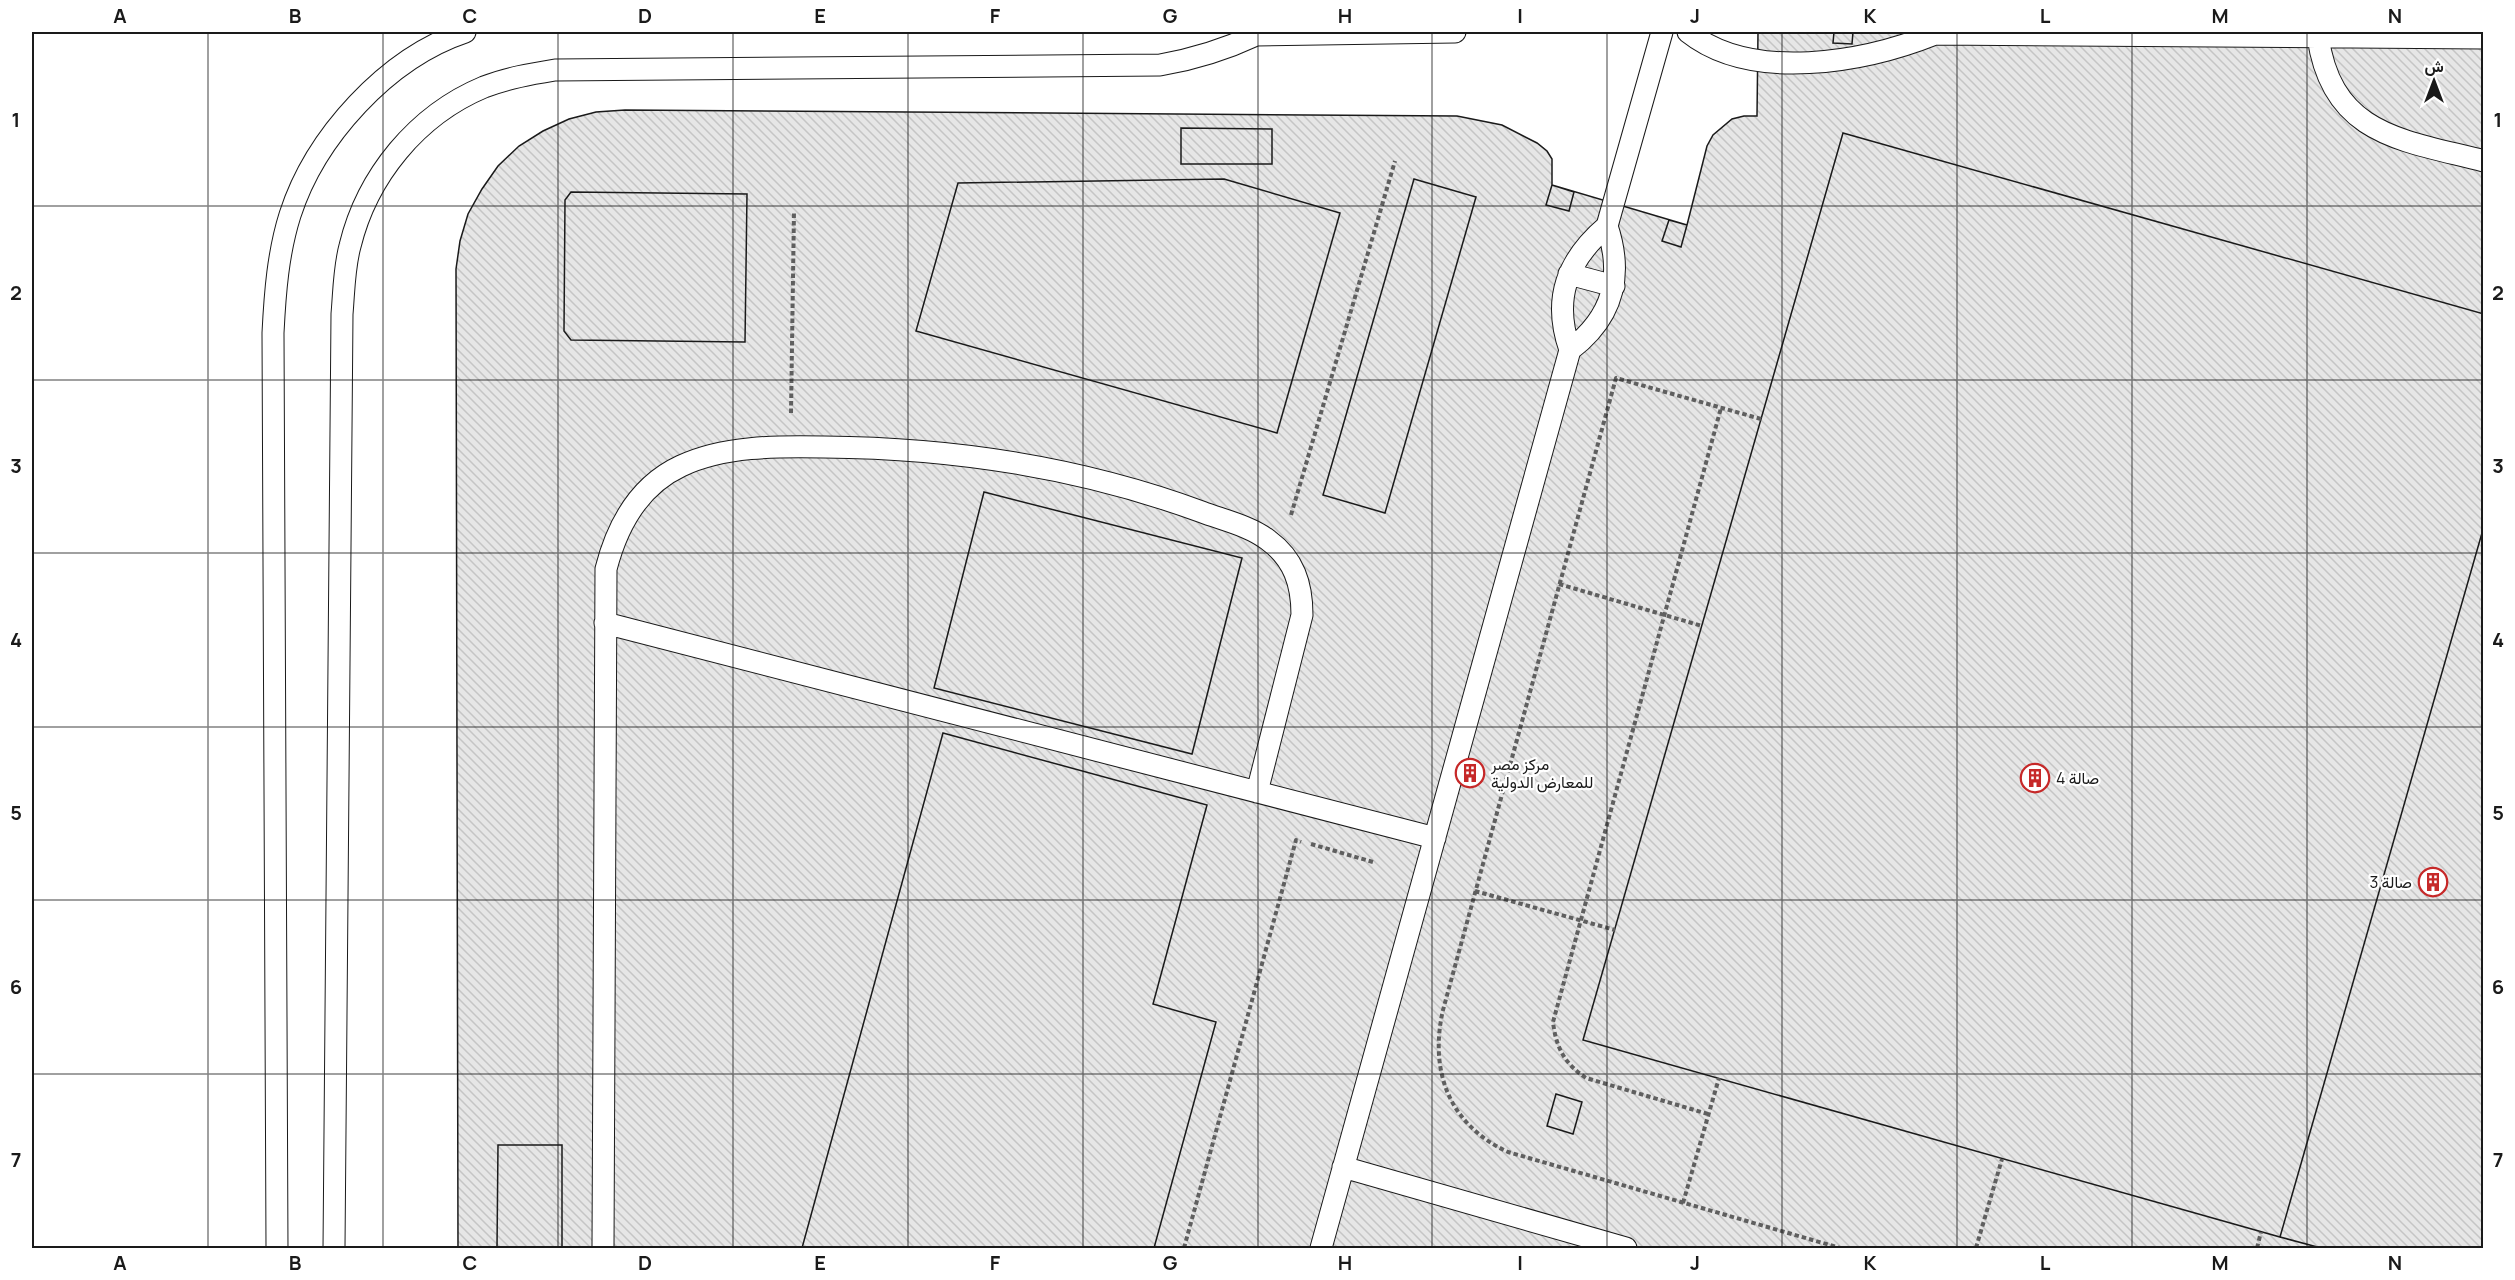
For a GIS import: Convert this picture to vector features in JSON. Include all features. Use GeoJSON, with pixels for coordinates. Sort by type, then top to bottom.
{"type":"FeatureCollection","features":[{"type":"Feature","properties":{"kind":"lane"},"geometry":{"type":"LineString","coordinates":[[277,1248],[273,333],[280,254],[291,214],[307,175],[329,138],[356,105],[387,77],[422,52],[465,32]]}},
{"type":"Feature","properties":{"kind":"lane"},"geometry":{"type":"LineString","coordinates":[[334,1248],[342,314],[349,247],[360,213],[376,181],[398,151],[423,125],[445,109],[484,87],[519,76],[555,70],[1160,65],[1193,60],[1226,49],[1252,33],[1455,32]]}},
{"type":"Feature","properties":{"kind":"lane"},"geometry":{"type":"LineString","coordinates":[[1321,1248],[1570,350],[1564,332],[1562,313],[1569,274],[1578,256],[1607,226],[1662,32]]}},
{"type":"Feature","properties":{"kind":"lane"},"geometry":{"type":"LineString","coordinates":[[1688,32],[1718,51],[1738,57],[1788,62],[1848,60],[1907,45],[1932,33],[2484,38]]}},
{"type":"Feature","properties":{"kind":"lane"},"geometry":{"type":"LineString","coordinates":[[2318,37],[2321,60],[2330,81],[2342,101],[2357,116],[2376,130],[2398,138],[2484,161]]}},
{"type":"Feature","properties":{"kind":"lane"},"geometry":{"type":"LineString","coordinates":[[1570,350],[1586,338],[1599,322],[1614,286],[1616,266],[1614,246],[1607,226]]}},
{"type":"Feature","properties":{"kind":"lane"},"geometry":{"type":"LineString","coordinates":[[1569,274],[1614,286]]}},
{"type":"Feature","properties":{"kind":"lane"},"geometry":{"type":"LineString","coordinates":[[603,1248],[606,569],[612,543],[623,520],[639,498],[657,481],[679,467],[704,457],[791,447],[950,453],[1023,463],[1095,479],[1166,499],[1251,530],[1267,539],[1291,564],[1299,580],[1302,597],[1302,615],[1257,792]]}},
{"type":"Feature","properties":{"kind":"lane"},"geometry":{"type":"LineString","coordinates":[[605,623],[1435,838]]}},
{"type":"Feature","properties":{"kind":"lane"},"geometry":{"type":"LineString","coordinates":[[1344,1167],[1620,1248]]}},
{"type":"Feature","properties":{"kind":"path"},"geometry":{"type":"LineString","coordinates":[[1281,551],[1395,160]]}},
{"type":"Feature","properties":{"kind":"path"},"geometry":{"type":"LineString","coordinates":[[791,447],[794,212]]}},
{"type":"Feature","properties":{"kind":"path"},"geometry":{"type":"LineString","coordinates":[[1761,419],[1616,378],[1443,1010],[1438,1036],[1439,1064],[1443,1081],[1459,1113],[1480,1136],[1508,1152],[1840,1248]]}},
{"type":"Feature","properties":{"kind":"path"},"geometry":{"type":"LineString","coordinates":[[1708,1114],[1587,1078],[1572,1069],[1561,1055],[1555,1040],[1553,1022],[1579,920],[1721,408]]}},
{"type":"Feature","properties":{"kind":"path"},"geometry":{"type":"LineString","coordinates":[[1559,584],[1702,626]]}},
{"type":"Feature","properties":{"kind":"path"},"geometry":{"type":"LineString","coordinates":[[1184,1248],[1296,840],[1373,862]]}},
{"type":"Feature","properties":{"kind":"path"},"geometry":{"type":"LineString","coordinates":[[1475,891],[1615,930]]}},
{"type":"Feature","properties":{"kind":"path"},"geometry":{"type":"LineString","coordinates":[[1683,1203],[1719,1078]]}},
{"type":"Feature","properties":{"kind":"path"},"geometry":{"type":"LineString","coordinates":[[1976,1248],[2001,1158]]}},
{"type":"Feature","properties":{"kind":"path"},"geometry":{"type":"LineString","coordinates":[[2257,1248],[2261,1232]]}},
{"type":"Feature","properties":{"kind":"building","name":"مركز مصر للمعارض الدولية"},"geometry":{"type":"Polygon","coordinates":[[[1758,32],[2484,32],[2484,1248],[458,1248],[456,269],[460,241],[468,214],[498,166],[519,146],[569,119],[596,112],[625,110],[1457,116],[1502,125],[1537,143],[1547,151],[1552,159],[1552,185],[1687,225],[1707,146],[1713,135],[1732,119],[1757,116],[1758,32]]]}},
{"type":"Feature","properties":{"kind":"building"},"geometry":{"type":"Polygon","coordinates":[[[1834,32],[1853,32],[1852,44],[1833,43],[1834,32]]]}},
{"type":"Feature","properties":{"kind":"building"},"geometry":{"type":"Polygon","coordinates":[[[1181,128],[1272,129],[1272,164],[1181,164],[1181,128]]]}},
{"type":"Feature","properties":{"kind":"building","name":"صالة 4"},"geometry":{"type":"Polygon","coordinates":[[[1843,133],[2484,314],[2484,526],[2280,1237],[1583,1040],[1843,133]]]}},
{"type":"Feature","properties":{"kind":"building"},"geometry":{"type":"Polygon","coordinates":[[[1224,179],[1340,213],[1277,433],[916,331],[958,183],[1224,179]]]}},
{"type":"Feature","properties":{"kind":"building"},"geometry":{"type":"Polygon","coordinates":[[[1414,179],[1476,197],[1385,513],[1323,495],[1414,179]]]}},
{"type":"Feature","properties":{"kind":"building"},"geometry":{"type":"Polygon","coordinates":[[[1552,185],[1574,192],[1569,211],[1546,205],[1552,185]]]}},
{"type":"Feature","properties":{"kind":"building"},"geometry":{"type":"Polygon","coordinates":[[[571,192],[747,194],[745,342],[571,340],[564,331],[565,200],[571,192]]]}},
{"type":"Feature","properties":{"kind":"building"},"geometry":{"type":"Polygon","coordinates":[[[1669,220],[1687,225],[1681,247],[1662,241],[1669,220]]]}},
{"type":"Feature","properties":{"kind":"building"},"geometry":{"type":"Polygon","coordinates":[[[984,492],[1242,558],[1192,754],[934,688],[984,492]]]}},
{"type":"Feature","properties":{"kind":"building","name":"صالة 3"},"geometry":{"type":"Polygon","coordinates":[[[2484,526],[2484,1248],[2321,1248],[2280,1237],[2484,526]]]}},
{"type":"Feature","properties":{"kind":"building"},"geometry":{"type":"Polygon","coordinates":[[[943,733],[1207,805],[1153,1004],[1216,1022],[1154,1248],[802,1248],[943,733]]]}},
{"type":"Feature","properties":{"kind":"building"},"geometry":{"type":"Polygon","coordinates":[[[1556,1094],[1582,1102],[1573,1134],[1547,1126],[1556,1094]]]}},
{"type":"Feature","properties":{"kind":"building"},"geometry":{"type":"Polygon","coordinates":[[[498,1145],[562,1145],[562,1248],[497,1248],[498,1145]]]}},
{"type":"Feature","properties":{"kind":"place","name":"مركز مصر للمعارض الدولية"},"geometry":{"type":"Point","coordinates":[1470,773]}},
{"type":"Feature","properties":{"kind":"place","name":"صالة 4"},"geometry":{"type":"Point","coordinates":[2035,778]}},
{"type":"Feature","properties":{"kind":"place","name":"صالة 3"},"geometry":{"type":"Point","coordinates":[2433,882]}}]}
